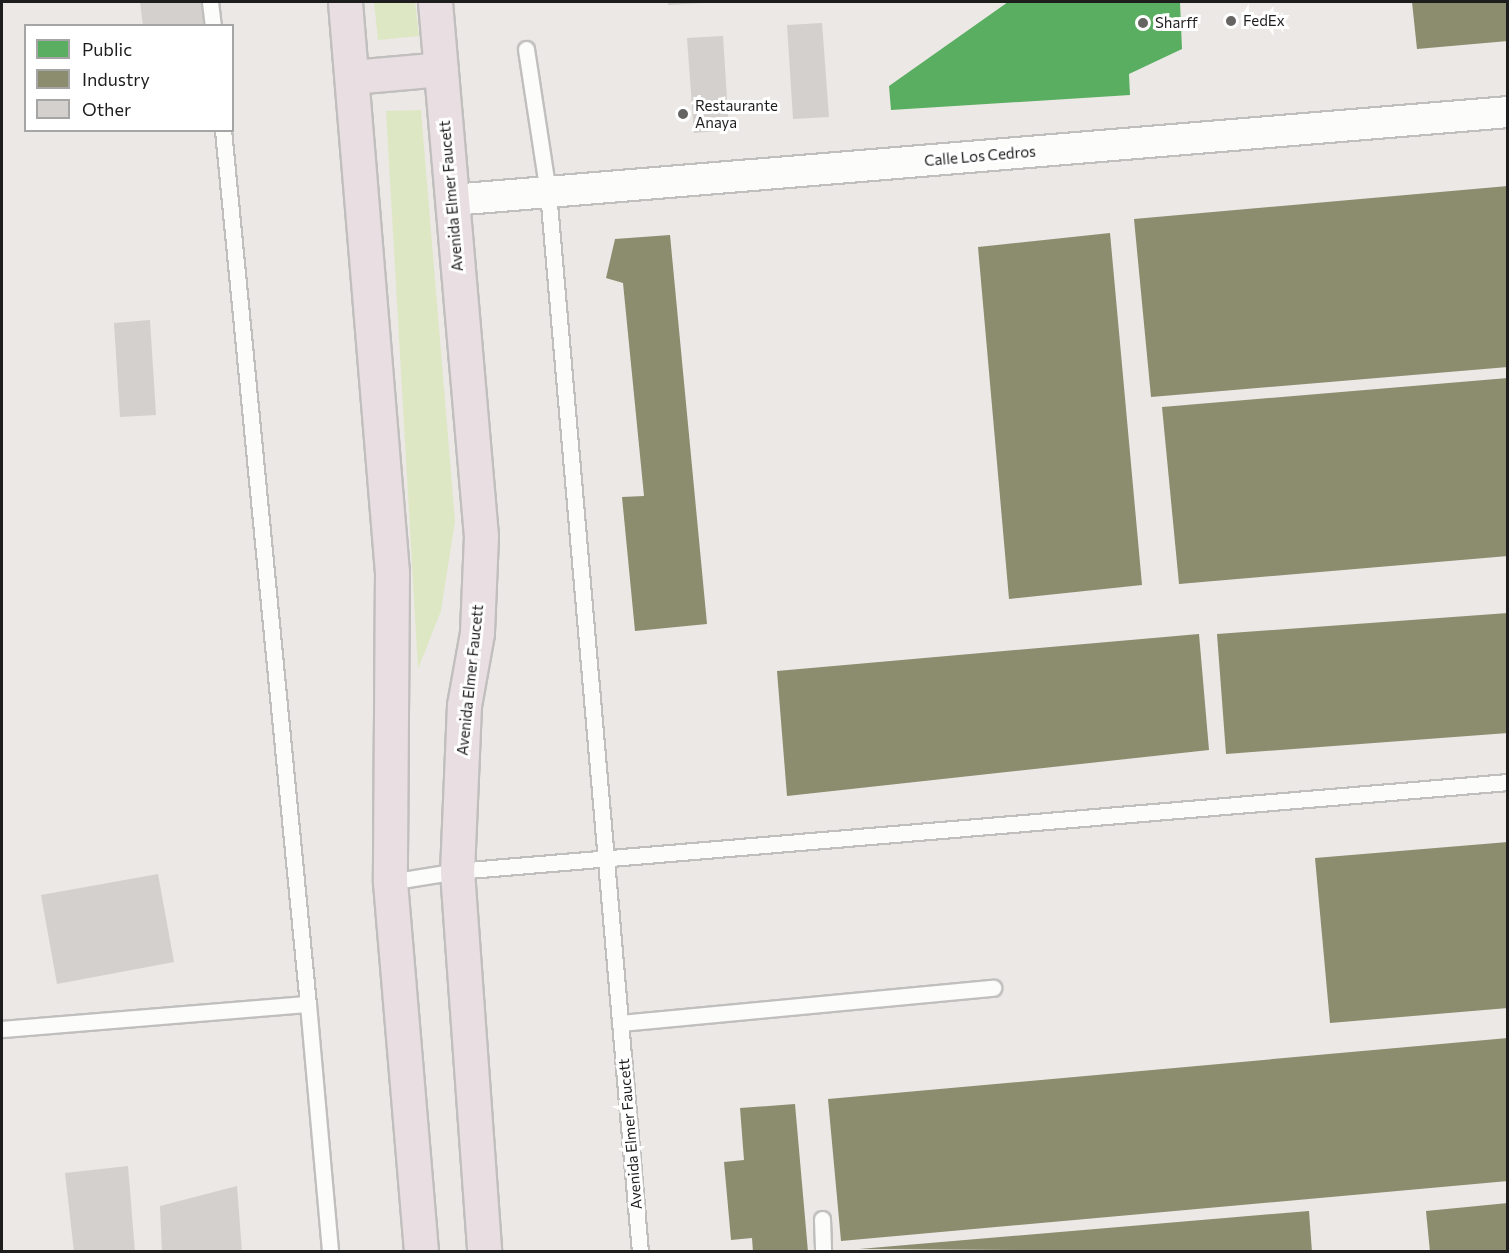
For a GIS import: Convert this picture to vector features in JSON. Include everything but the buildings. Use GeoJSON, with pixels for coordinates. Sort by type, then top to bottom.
{"type":"FeatureCollection","features":[{"type":"Feature","properties":{"kind":"highway"},"geometry":{"type":"LineString","coordinates":[[345,2],[392,572],[390,882],[421,1251]]}},
{"type":"Feature","properties":{"kind":"highway","name":"Avenida Elmer Faucett"},"geometry":{"type":"LineString","coordinates":[[435,2],[481,536],[477,633],[464,705],[457,871],[483,1251]]}},
{"type":"Feature","properties":{"kind":"highway"},"geometry":{"type":"LineString","coordinates":[[352,77],[441,69]]}},
{"type":"Feature","properties":{"kind":"street","name":"Calle Los Cedros"},"geometry":{"type":"LineString","coordinates":[[452,200],[1508,112]]}},
{"type":"Feature","properties":{"kind":"lane"},"geometry":{"type":"LineString","coordinates":[[210,2],[213,24]]}},
{"type":"Feature","properties":{"kind":"lane","name":"Avenida Elmer Faucett"},"geometry":{"type":"LineString","coordinates":[[526,49],[548,192],[640,1251]]}},
{"type":"Feature","properties":{"kind":"lane"},"geometry":{"type":"LineString","coordinates":[[223,132],[330,1251]]}},
{"type":"Feature","properties":{"kind":"lane"},"geometry":{"type":"LineString","coordinates":[[390,882],[457,871],[606,861],[1508,782]]}},
{"type":"Feature","properties":{"kind":"lane"},"geometry":{"type":"LineString","coordinates":[[620,1023],[993,988]]}},
{"type":"Feature","properties":{"kind":"lane"},"geometry":{"type":"LineString","coordinates":[[2,1029],[308,1004]]}},
{"type":"Feature","properties":{"kind":"lane"},"geometry":{"type":"LineString","coordinates":[[822,1220],[823,1251]]}},
{"type":"Feature","properties":{"kind":"green space"},"geometry":{"type":"Polygon","coordinates":[[[374,2],[415,2],[419,36],[378,40],[374,2]]]}},
{"type":"Feature","properties":{"kind":"green space"},"geometry":{"type":"Polygon","coordinates":[[[421,110],[455,521],[441,611],[418,669],[386,111],[421,110]]]}},
{"type":"Feature","properties":{"kind":"place","name":"FedEx"},"geometry":{"type":"Point","coordinates":[1231,21]}},
{"type":"Feature","properties":{"kind":"place","name":"Sharff"},"geometry":{"type":"Point","coordinates":[1143,23]}},
{"type":"Feature","properties":{"kind":"place","name":"Restaurante Anaya"},"geometry":{"type":"Point","coordinates":[683,114]}}]}
